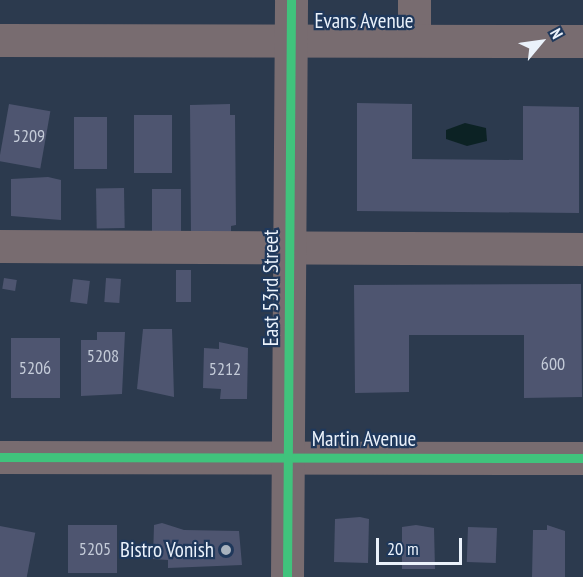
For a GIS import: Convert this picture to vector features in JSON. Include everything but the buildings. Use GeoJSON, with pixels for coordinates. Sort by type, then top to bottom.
{"type":"FeatureCollection","features":[{"type":"Feature","properties":{"kind":"street","name":"East 53rd Street"},"geometry":{"type":"LineString","coordinates":[[286,577],[289,457],[291,0]]}},
{"type":"Feature","properties":{"kind":"street"},"geometry":{"type":"LineString","coordinates":[[414,0],[414,39]]}},
{"type":"Feature","properties":{"kind":"street","name":"Evans Avenue"},"geometry":{"type":"LineString","coordinates":[[0,40],[583,41]]}},
{"type":"Feature","properties":{"kind":"street"},"geometry":{"type":"LineString","coordinates":[[0,246],[583,249]]}},
{"type":"Feature","properties":{"kind":"street","name":"Martin Avenue"},"geometry":{"type":"LineString","coordinates":[[0,457],[583,458]]}},
{"type":"Feature","properties":{"kind":"shaded area"},"geometry":{"type":"Polygon","coordinates":[[[465,123],[486,128],[487,141],[467,146],[446,139],[446,130],[465,123]]]}},
{"type":"Feature","properties":{"kind":"cycle path"},"geometry":{"type":"LineString","coordinates":[[287,577],[291,0]]}},
{"type":"Feature","properties":{"kind":"cycle path"},"geometry":{"type":"LineString","coordinates":[[0,457],[583,458]]}},
{"type":"Feature","properties":{"kind":"place","name":"Bistro Vonish"},"geometry":{"type":"Point","coordinates":[226,550]}}]}
